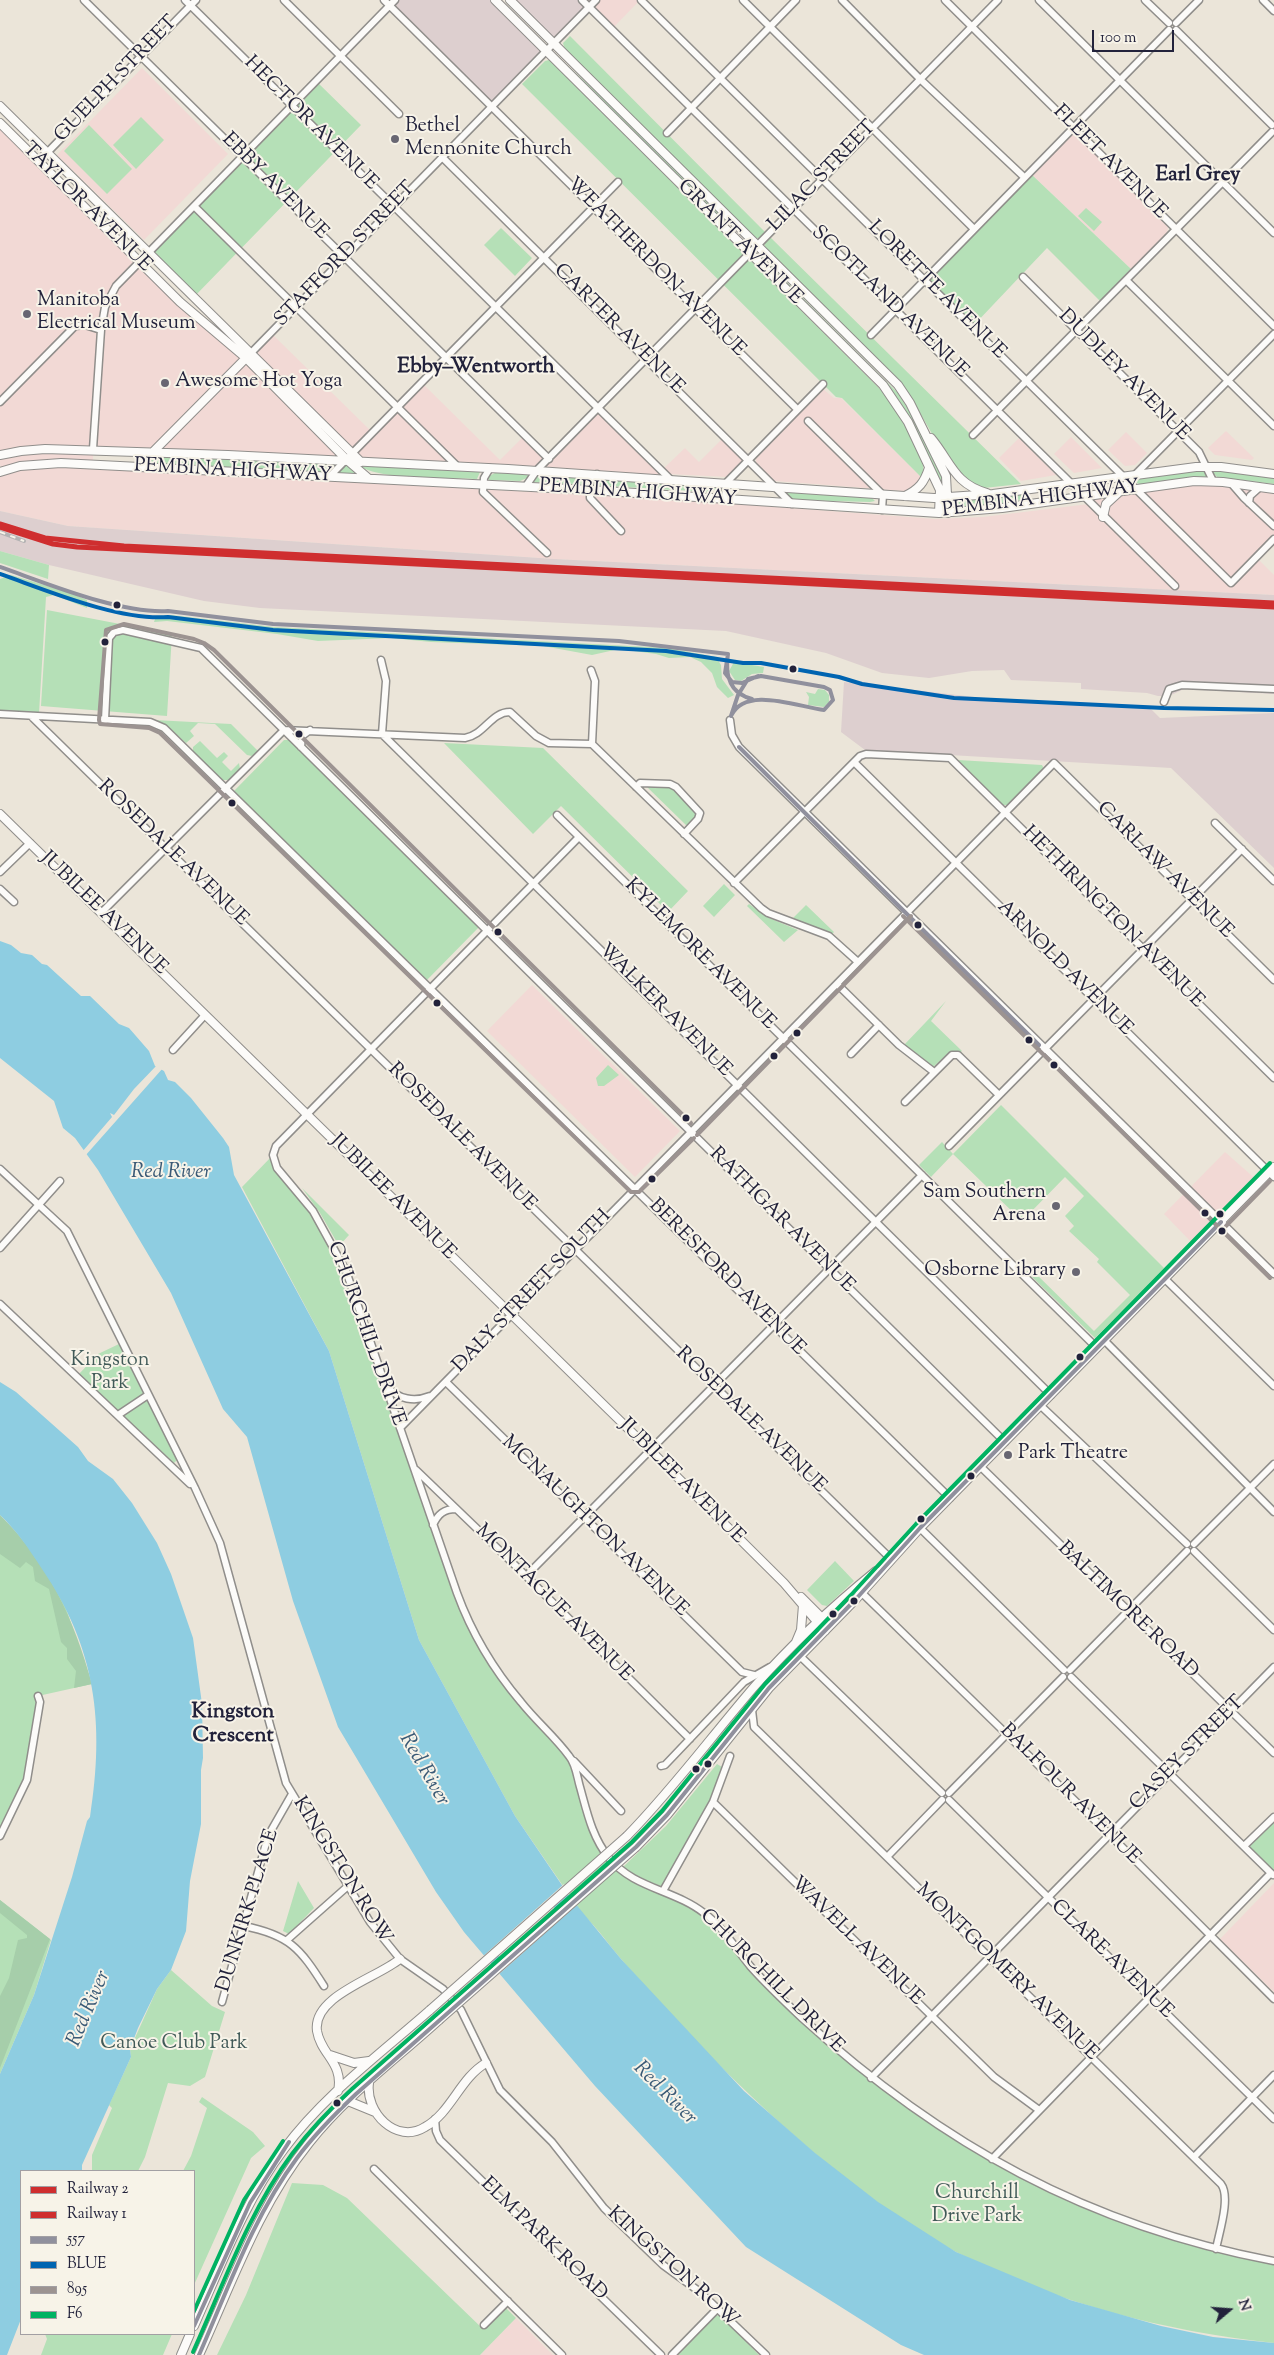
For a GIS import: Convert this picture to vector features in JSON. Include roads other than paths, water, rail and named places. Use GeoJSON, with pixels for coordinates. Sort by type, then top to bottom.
{"type":"FeatureCollection","features":[{"type":"Feature","properties":{"kind":"main road","name":"GRANT AVENUE"},"geometry":{"type":"LineString","coordinates":[[495,0],[883,385],[908,422],[940,490],[948,513]]}},
{"type":"Feature","properties":{"kind":"main road","name":"GRANT AVENUE"},"geometry":{"type":"LineString","coordinates":[[510,0],[898,385],[910,403],[946,476],[940,513]]}},
{"type":"Feature","properties":{"kind":"main road","name":"TAYLOR AVENUE"},"geometry":{"type":"LineString","coordinates":[[0,106],[350,457],[368,478]]}},
{"type":"Feature","properties":{"kind":"main road","name":"TAYLOR AVENUE"},"geometry":{"type":"LineString","coordinates":[[0,124],[180,302],[248,356]]}},
{"type":"Feature","properties":{"kind":"main road","name":"STAFFORD STREET"},"geometry":{"type":"LineString","coordinates":[[138,467],[248,356]]}},
{"type":"Feature","properties":{"kind":"main road"},"geometry":{"type":"LineString","coordinates":[[922,428],[957,477],[972,489],[993,494]]}},
{"type":"Feature","properties":{"kind":"main road","name":"PEMBINA HIGHWAY"},"geometry":{"type":"LineString","coordinates":[[0,456],[30,449],[93,449],[350,457]]}},
{"type":"Feature","properties":{"kind":"main road","name":"TAYLOR AVENUE"},"geometry":{"type":"LineString","coordinates":[[350,457],[361,462]]}},
{"type":"Feature","properties":{"kind":"main road","name":"PEMBINA HIGHWAY"},"geometry":{"type":"LineString","coordinates":[[361,462],[537,470],[943,498],[1126,479],[1136,474],[1206,466],[1274,474]]}},
{"type":"Feature","properties":{"kind":"main road","name":"PEMBINA HIGHWAY"},"geometry":{"type":"LineString","coordinates":[[0,472],[43,464],[138,467],[526,486],[940,513],[1023,505],[1194,481],[1213,481],[1274,489]]}},
{"type":"Feature","properties":{"kind":"main road"},"geometry":{"type":"LineString","coordinates":[[905,496],[918,489],[925,482],[929,468]]}},
{"type":"Feature","properties":{"kind":"main road"},"geometry":{"type":"LineString","coordinates":[[1023,505],[1030,494],[1041,488]]}},
{"type":"Feature","properties":{"kind":"main road"},"geometry":{"type":"LineString","coordinates":[[1103,517],[1106,504],[1120,492]]}},
{"type":"Feature","properties":{"kind":"main road","name":"JUBILEE AVENUE"},"geometry":{"type":"LineString","coordinates":[[0,814],[650,1450],[827,1628]]}},
{"type":"Feature","properties":{"kind":"main road"},"geometry":{"type":"LineString","coordinates":[[199,2355],[261,2219],[277,2189],[309,2142],[348,2101],[636,1847],[668,1815],[769,1688],[862,1593],[920,1528],[1272,1172]]}},
{"type":"Feature","properties":{"kind":"main road"},"geometry":{"type":"LineString","coordinates":[[195,2324],[250,2203],[265,2176],[292,2139],[338,2091],[627,1836],[657,1806],[755,1686],[820,1621],[891,1559]]}},
{"type":"Feature","properties":{"kind":"main road","name":"JUBILEE AVENUE"},"geometry":{"type":"LineString","coordinates":[[784,1583],[802,1605],[820,1621]]}},
{"type":"Feature","properties":{"kind":"main road"},"geometry":{"type":"LineString","coordinates":[[794,1646],[801,1630],[802,1605]]}},
{"type":"Feature","properties":{"kind":"main road"},"geometry":{"type":"LineString","coordinates":[[338,2091],[339,2076],[330,2055],[321,2042],[317,2029],[322,2009],[332,1999],[386,1970],[400,1959]]}},
{"type":"Feature","properties":{"kind":"main road"},"geometry":{"type":"LineString","coordinates":[[330,2055],[357,2064],[375,2058]]}},
{"type":"Feature","properties":{"kind":"main road"},"geometry":{"type":"LineString","coordinates":[[369,2083],[369,2093],[375,2112],[387,2126],[401,2131],[418,2130],[435,2119],[474,2072],[486,2063]]}},
{"type":"Feature","properties":{"kind":"main road"},"geometry":{"type":"LineString","coordinates":[[348,2101],[375,2112]]}},
{"type":"Feature","properties":{"kind":"main road"},"geometry":{"type":"LineString","coordinates":[[180,2355],[190,2335]]}},
{"type":"Feature","properties":{"kind":"street","name":"EBBY AVENUE"},"geometry":{"type":"LineString","coordinates":[[84,0],[549,459]]}},
{"type":"Feature","properties":{"kind":"street","name":"HECTOR AVENUE"},"geometry":{"type":"LineString","coordinates":[[185,0],[670,479]]}},
{"type":"Feature","properties":{"kind":"street","name":"GUELPH STREET"},"geometry":{"type":"LineString","coordinates":[[39,161],[196,0]]}},
{"type":"Feature","properties":{"kind":"street"},"geometry":{"type":"LineString","coordinates":[[284,0],[399,114]]}},
{"type":"Feature","properties":{"kind":"street","name":"WEATHERDON AVENUE"},"geometry":{"type":"LineString","coordinates":[[384,0],[797,409]]}},
{"type":"Feature","properties":{"kind":"street"},"geometry":{"type":"LineString","coordinates":[[93,449],[101,330],[105,307],[116,286],[395,0]]}},
{"type":"Feature","properties":{"kind":"street","name":"SCOTLAND AVENUE"},"geometry":{"type":"LineString","coordinates":[[582,0],[998,410],[1103,517],[1175,586]]}},
{"type":"Feature","properties":{"kind":"street","name":"STAFFORD STREET"},"geometry":{"type":"LineString","coordinates":[[248,356],[596,0]]}},
{"type":"Feature","properties":{"kind":"street","name":"LORETTE AVENUE"},"geometry":{"type":"LineString","coordinates":[[641,0],[1231,583],[1274,539]]}},
{"type":"Feature","properties":{"kind":"street"},"geometry":{"type":"LineString","coordinates":[[742,0],[974,229]]}},
{"type":"Feature","properties":{"kind":"street"},"geometry":{"type":"LineString","coordinates":[[667,133],[796,0]]}},
{"type":"Feature","properties":{"kind":"street"},"geometry":{"type":"LineString","coordinates":[[842,0],[920,79],[1024,178]]}},
{"type":"Feature","properties":{"kind":"street","name":"FLEET AVENUE"},"geometry":{"type":"LineString","coordinates":[[945,0],[1072,128],[1274,326]]}},
{"type":"Feature","properties":{"kind":"street","name":"LILAC STREET"},"geometry":{"type":"LineString","coordinates":[[526,486],[537,470],[998,0]]}},
{"type":"Feature","properties":{"kind":"street"},"geometry":{"type":"LineString","coordinates":[[1039,0],[1274,232]]}},
{"type":"Feature","properties":{"kind":"street"},"geometry":{"type":"LineString","coordinates":[[973,435],[1273,129],[1146,0]]}},
{"type":"Feature","properties":{"kind":"street"},"geometry":{"type":"LineString","coordinates":[[871,335],[1072,128],[1200,0]]}},
{"type":"Feature","properties":{"kind":"street"},"geometry":{"type":"LineString","coordinates":[[1263,0],[1274,11]]}},
{"type":"Feature","properties":{"kind":"street","name":"CARTER AVENUE"},"geometry":{"type":"LineString","coordinates":[[442,157],[792,504]]}},
{"type":"Feature","properties":{"kind":"street"},"geometry":{"type":"LineString","coordinates":[[330,476],[618,182]]}},
{"type":"Feature","properties":{"kind":"street"},"geometry":{"type":"LineString","coordinates":[[194,206],[457,466]]}},
{"type":"Feature","properties":{"kind":"street","name":"DUDLEY AVENUE"},"geometry":{"type":"LineString","coordinates":[[1023,277],[1199,452],[1213,481]]}},
{"type":"Feature","properties":{"kind":"street"},"geometry":{"type":"LineString","coordinates":[[1126,280],[1274,426]]}},
{"type":"Feature","properties":{"kind":"street"},"geometry":{"type":"LineString","coordinates":[[0,400],[75,326],[85,325],[101,330]]}},
{"type":"Feature","properties":{"kind":"street"},"geometry":{"type":"LineString","coordinates":[[1136,474],[1274,334]]}},
{"type":"Feature","properties":{"kind":"street"},"geometry":{"type":"LineString","coordinates":[[724,498],[726,484],[748,459],[823,384]]}},
{"type":"Feature","properties":{"kind":"street"},"geometry":{"type":"LineString","coordinates":[[808,421],[883,495],[882,510]]}},
{"type":"Feature","properties":{"kind":"street"},"geometry":{"type":"LineString","coordinates":[[490,468],[484,478],[484,492],[547,554]]}},
{"type":"Feature","properties":{"kind":"street"},"geometry":{"type":"LineString","coordinates":[[597,474],[590,481],[590,498],[621,530]]}},
{"type":"Feature","properties":{"kind":"street"},"geometry":{"type":"LineString","coordinates":[[1120,492],[1126,479]]}},
{"type":"Feature","properties":{"kind":"street"},"geometry":{"type":"LineString","coordinates":[[1231,483],[1274,526]]}},
{"type":"Feature","properties":{"kind":"street"},"geometry":{"type":"LineString","coordinates":[[1249,503],[1250,496],[1260,487]]}},
{"type":"Feature","properties":{"kind":"street","name":"RATHGAR AVENUE"},"geometry":{"type":"LineString","coordinates":[[105,720],[109,638],[114,632],[123,630],[202,648],[1006,1442]]}},
{"type":"Feature","properties":{"kind":"street"},"geometry":{"type":"LineString","coordinates":[[381,660],[386,681],[382,734]]}},
{"type":"Feature","properties":{"kind":"street"},"geometry":{"type":"LineString","coordinates":[[591,670],[595,681],[592,744]]}},
{"type":"Feature","properties":{"kind":"street"},"geometry":{"type":"LineString","coordinates":[[1164,702],[1169,689],[1182,685],[1274,689]]}},
{"type":"Feature","properties":{"kind":"street"},"geometry":{"type":"LineString","coordinates":[[102,912],[284,730],[473,737],[479,734],[499,714],[510,712],[536,736],[549,743],[592,744],[734,883],[768,913],[828,936],[858,962]]}},
{"type":"Feature","properties":{"kind":"street"},"geometry":{"type":"LineString","coordinates":[[0,714],[105,720]]}},
{"type":"Feature","properties":{"kind":"street","name":"ROSEDALE AVENUE"},"geometry":{"type":"LineString","coordinates":[[31,716],[891,1559]]}},
{"type":"Feature","properties":{"kind":"street","name":"BERESFORD AVENUE"},"geometry":{"type":"LineString","coordinates":[[105,720],[158,724],[430,987],[950,1498]]}},
{"type":"Feature","properties":{"kind":"street"},"geometry":{"type":"LineString","coordinates":[[730,720],[732,734],[739,747],[1274,1274]]}},
{"type":"Feature","properties":{"kind":"street"},"geometry":{"type":"LineString","coordinates":[[301,747],[302,736],[310,730]]}},
{"type":"Feature","properties":{"kind":"street","name":"WALKER AVENUE"},"geometry":{"type":"LineString","coordinates":[[382,734],[1051,1395]]}},
{"type":"Feature","properties":{"kind":"street","name":"HETHRINGTON AVENUE"},"geometry":{"type":"LineString","coordinates":[[854,762],[863,754],[950,758],[1274,1078]]}},
{"type":"Feature","properties":{"kind":"street"},"geometry":{"type":"LineString","coordinates":[[734,883],[854,762]]}},
{"type":"Feature","properties":{"kind":"street","name":"ARNOLD AVENUE"},"geometry":{"type":"LineString","coordinates":[[854,762],[1272,1172]]}},
{"type":"Feature","properties":{"kind":"street","name":"DALY STREET SOUTH"},"geometry":{"type":"LineString","coordinates":[[400,1428],[1054,762]]}},
{"type":"Feature","properties":{"kind":"street","name":"CARLAW AVENUE"},"geometry":{"type":"LineString","coordinates":[[1054,762],[1274,980]]}},
{"type":"Feature","properties":{"kind":"street"},"geometry":{"type":"LineString","coordinates":[[636,787],[640,783],[676,786],[700,813],[698,819],[684,834]]}},
{"type":"Feature","properties":{"kind":"street","name":"KYLEMORE AVENUE"},"geometry":{"type":"LineString","coordinates":[[557,815],[1097,1348]]}},
{"type":"Feature","properties":{"kind":"street"},"geometry":{"type":"LineString","coordinates":[[1215,823],[1274,881]]}},
{"type":"Feature","properties":{"kind":"street"},"geometry":{"type":"LineString","coordinates":[[307,1114],[579,837]]}},
{"type":"Feature","properties":{"kind":"street"},"geometry":{"type":"LineString","coordinates":[[0,872],[30,843]]}},
{"type":"Feature","properties":{"kind":"street"},"geometry":{"type":"LineString","coordinates":[[949,1146],[1242,849]]}},
{"type":"Feature","properties":{"kind":"street"},"geometry":{"type":"LineString","coordinates":[[0,889],[14,902]]}},
{"type":"Feature","properties":{"kind":"street"},"geometry":{"type":"LineString","coordinates":[[837,984],[899,1045],[934,1072]]}},
{"type":"Feature","properties":{"kind":"street"},"geometry":{"type":"LineString","coordinates":[[173,1050],[205,1015]]}},
{"type":"Feature","properties":{"kind":"street"},"geometry":{"type":"LineString","coordinates":[[851,1054],[879,1025]]}},
{"type":"Feature","properties":{"kind":"street"},"geometry":{"type":"LineString","coordinates":[[905,1102],[952,1055],[958,1055],[998,1095]]}},
{"type":"Feature","properties":{"kind":"street","name":"CHURCHILL DRIVE"},"geometry":{"type":"LineString","coordinates":[[307,1114],[276,1146],[273,1155],[277,1168],[313,1211],[337,1252],[353,1289],[464,1612],[486,1656],[522,1704],[621,1811]]}},
{"type":"Feature","properties":{"kind":"street"},"geometry":{"type":"LineString","coordinates":[[0,1169],[39,1203],[67,1231],[195,1488]]}},
{"type":"Feature","properties":{"kind":"street"},"geometry":{"type":"LineString","coordinates":[[526,1576],[922,1175]]}},
{"type":"Feature","properties":{"kind":"street"},"geometry":{"type":"LineString","coordinates":[[0,1248],[60,1181]]}},
{"type":"Feature","properties":{"kind":"street"},"geometry":{"type":"LineString","coordinates":[[1165,1279],[1274,1386]]}},
{"type":"Feature","properties":{"kind":"street"},"geometry":{"type":"LineString","coordinates":[[0,1304],[195,1488]]}},
{"type":"Feature","properties":{"kind":"street"},"geometry":{"type":"LineString","coordinates":[[1104,1340],[1274,1512]]}},
{"type":"Feature","properties":{"kind":"street"},"geometry":{"type":"LineString","coordinates":[[385,1382],[390,1390],[408,1399],[420,1399],[433,1394]]}},
{"type":"Feature","properties":{"kind":"street","name":"MCNAUGHTON AVENUE"},"geometry":{"type":"LineString","coordinates":[[446,1382],[742,1672]]}},
{"type":"Feature","properties":{"kind":"street"},"geometry":{"type":"LineString","coordinates":[[118,1415],[148,1395]]}},
{"type":"Feature","properties":{"kind":"street"},"geometry":{"type":"LineString","coordinates":[[1041,1406],[1274,1630]]}},
{"type":"Feature","properties":{"kind":"street"},"geometry":{"type":"LineString","coordinates":[[887,1857],[1274,1464]]}},
{"type":"Feature","properties":{"kind":"street","name":"BALTIMORE ROAD"},"geometry":{"type":"LineString","coordinates":[[981,1467],[1274,1754]]}},
{"type":"Feature","properties":{"kind":"street","name":"MONTAGUE AVENUE"},"geometry":{"type":"LineString","coordinates":[[415,1470],[526,1576],[690,1739]]}},
{"type":"Feature","properties":{"kind":"street","name":"KINGSTON ROW"},"geometry":{"type":"LineString","coordinates":[[195,1488],[220,1543],[286,1784],[379,1936],[400,1959],[443,1989],[461,2010],[500,2090],[552,2142],[604,2208],[663,2265],[700,2292],[766,2355]]}},
{"type":"Feature","properties":{"kind":"street"},"geometry":{"type":"LineString","coordinates":[[433,1525],[442,1512],[456,1509]]}},
{"type":"Feature","properties":{"kind":"street"},"geometry":{"type":"LineString","coordinates":[[920,1528],[1273,1874],[1209,1936],[992,2159]]}},
{"type":"Feature","properties":{"kind":"street","name":"BALFOUR AVENUE"},"geometry":{"type":"LineString","coordinates":[[862,1593],[1008,1734],[1274,2000]]}},
{"type":"Feature","properties":{"kind":"street","name":"CLARE AVENUE"},"geometry":{"type":"LineString","coordinates":[[800,1656],[1274,2119]]}},
{"type":"Feature","properties":{"kind":"street"},"geometry":{"type":"LineString","coordinates":[[661,1766],[665,1765],[744,1682],[781,1659]]}},
{"type":"Feature","properties":{"kind":"street","name":"CASEY STREET"},"geometry":{"type":"LineString","coordinates":[[871,2078],[1274,1667]]}},
{"type":"Feature","properties":{"kind":"street"},"geometry":{"type":"LineString","coordinates":[[744,1682],[742,1672],[754,1675]]}},
{"type":"Feature","properties":{"kind":"street"},"geometry":{"type":"LineString","coordinates":[[0,1836],[27,1780],[40,1702],[38,1696]]}},
{"type":"Feature","properties":{"kind":"street","name":"MONTGOMERY AVENUE"},"geometry":{"type":"LineString","coordinates":[[752,1710],[754,1727],[1221,2184],[1226,2194],[1216,2249]]}},
{"type":"Feature","properties":{"kind":"street"},"geometry":{"type":"LineString","coordinates":[[663,1892],[713,1802],[730,1756]]}},
{"type":"Feature","properties":{"kind":"street","name":"CHURCHILL DRIVE"},"geometry":{"type":"LineString","coordinates":[[571,1758],[591,1827],[611,1861],[632,1878],[687,1901],[705,1913],[777,1994],[871,2078],[938,2127],[992,2159],[1054,2192],[1104,2213],[1216,2249],[1274,2261]]}},
{"type":"Feature","properties":{"kind":"street","name":"DUNKIRK PLACE"},"geometry":{"type":"LineString","coordinates":[[222,2002],[268,1836],[292,1794]]}},
{"type":"Feature","properties":{"kind":"street","name":"WAVELL AVENUE"},"geometry":{"type":"LineString","coordinates":[[713,1802],[994,2077],[1040,2110]]}},
{"type":"Feature","properties":{"kind":"street"},"geometry":{"type":"LineString","coordinates":[[1244,1846],[1274,1817]]}},
{"type":"Feature","properties":{"kind":"street"},"geometry":{"type":"LineString","coordinates":[[287,1940],[348,1886]]}},
{"type":"Feature","properties":{"kind":"street"},"geometry":{"type":"LineString","coordinates":[[244,1926],[261,1929],[287,1940],[307,1958],[324,1986]]}},
{"type":"Feature","properties":{"kind":"street"},"geometry":{"type":"LineString","coordinates":[[1194,2157],[1274,2075]]}},
{"type":"Feature","properties":{"kind":"street","name":"ELM PARK ROAD"},"geometry":{"type":"LineString","coordinates":[[435,2119],[436,2131],[440,2140],[661,2355]]}},
{"type":"Feature","properties":{"kind":"street"},"geometry":{"type":"LineString","coordinates":[[374,2169],[562,2355]]}},
{"type":"Feature","properties":{"kind":"street"},"geometry":{"type":"LineString","coordinates":[[484,2325],[508,2301]]}},
{"type":"Feature","properties":{"kind":"street"},"geometry":{"type":"LineString","coordinates":[[672,2355],[718,2308]]}},
{"type":"Feature","properties":{"kind":"water","name":"Red River"},"geometry":{"type":"Polygon","coordinates":[[[0,941],[11,945],[21,953],[32,955],[42,964],[47,965],[81,996],[90,996],[119,1024],[129,1028],[149,1051],[155,1066],[164,1071],[168,1080],[175,1082],[191,1098],[229,1147],[234,1175],[329,1351],[419,1640],[515,1816],[570,1897],[621,1959],[744,2091],[815,2153],[878,2202],[956,2252],[1070,2300],[1161,2326],[1213,2337],[1274,2343],[1274,2355],[924,2355],[901,2345],[746,2247],[595,2086],[464,1932],[436,1892],[338,1727],[293,1601],[247,1437],[223,1409],[171,1293],[98,1170],[75,1138],[63,1128],[54,1101],[0,1058],[0,941]]]}},
{"type":"Feature","properties":{"kind":"water","name":"Red River"},"geometry":{"type":"Polygon","coordinates":[[[0,1382],[16,1392],[78,1447],[88,1461],[113,1479],[132,1503],[157,1543],[171,1574],[193,1638],[202,1704],[203,1758],[201,1770],[201,1824],[190,1881],[186,1931],[171,1970],[157,1989],[138,2028],[130,2049],[131,2057],[82,2165],[82,2170],[20,2170],[20,2322],[7,2355],[0,2355],[0,2074],[34,1995],[72,1877],[87,1821],[90,1817],[96,1750],[96,1718],[92,1687],[85,1657],[60,1598],[27,1547],[0,1515],[0,1382]]]}},
{"type":"Feature","properties":{"kind":"railway"},"geometry":{"type":"LineString","coordinates":[[0,532],[24,541]]}},
{"type":"Feature","properties":{"kind":"railway"},"geometry":{"type":"LineString","coordinates":[[1213,600],[1274,607]]}},
{"type":"Feature","properties":{"kind":"rail line","name":"1"},"geometry":{"type":"LineString","coordinates":[[0,524],[45,538],[124,546],[1274,603]]}},
{"type":"Feature","properties":{"kind":"rail line","name":"2"},"geometry":{"type":"LineString","coordinates":[[0,527],[53,544],[77,547],[1274,607]]}},
{"type":"Feature","properties":{"kind":"place","name":"Bethel Mennonite Church"},"geometry":{"type":"Point","coordinates":[395,139]}},
{"type":"Feature","properties":{"kind":"place","name":"Manitoba Electrical Museum"},"geometry":{"type":"Point","coordinates":[27,314]}},
{"type":"Feature","properties":{"kind":"place","name":"Awesome Hot Yoga"},"geometry":{"type":"Point","coordinates":[165,383]}},
{"type":"Feature","properties":{"kind":"place","name":"Sam Southern Arena"},"geometry":{"type":"Point","coordinates":[1056,1206]}},
{"type":"Feature","properties":{"kind":"place","name":"Osborne Library"},"geometry":{"type":"Point","coordinates":[1076,1272]}},
{"type":"Feature","properties":{"kind":"place","name":"Park Theatre"},"geometry":{"type":"Point","coordinates":[1008,1455]}},
{"type":"Feature","properties":{"kind":"district","name":"Earl Grey"},"geometry":{"type":"Point","coordinates":[1198,176]}},
{"type":"Feature","properties":{"kind":"district","name":"Ebby–Wentworth"},"geometry":{"type":"Point","coordinates":[476,368]}},
{"type":"Feature","properties":{"kind":"district","name":"Kingston Crescent"},"geometry":{"type":"Point","coordinates":[233,1725]}},
{"type":"Feature","properties":{"kind":"park label","name":"Kingston Park"},"geometry":{"type":"Point","coordinates":[110,1374]}},
{"type":"Feature","properties":{"kind":"park label","name":"Canoe Club Park"},"geometry":{"type":"Point","coordinates":[174,2045]}},
{"type":"Feature","properties":{"kind":"park label","name":"Churchill Drive Park"},"geometry":{"type":"Point","coordinates":[977,2206]}}]}
